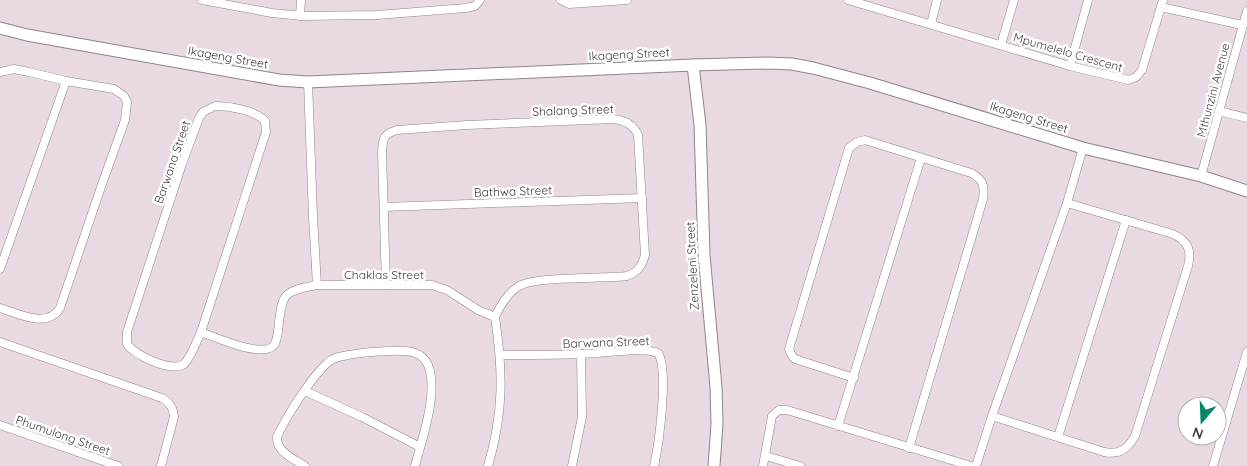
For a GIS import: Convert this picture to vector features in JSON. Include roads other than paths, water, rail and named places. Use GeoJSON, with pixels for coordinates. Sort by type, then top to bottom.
{"type":"FeatureCollection","features":[{"type":"Feature","properties":{"kind":"street"},"geometry":{"type":"LineString","coordinates":[[202,0],[272,13],[300,16],[377,15],[459,9],[475,6],[480,0]]}},
{"type":"Feature","properties":{"kind":"street"},"geometry":{"type":"LineString","coordinates":[[300,16],[301,0]]}},
{"type":"Feature","properties":{"kind":"street"},"geometry":{"type":"LineString","coordinates":[[561,0],[569,4],[627,0]]}},
{"type":"Feature","properties":{"kind":"street","name":"Mpumelelo Crescent"},"geometry":{"type":"LineString","coordinates":[[848,0],[866,2],[931,24],[1123,80],[1134,79],[1142,70],[1162,3]]}},
{"type":"Feature","properties":{"kind":"street"},"geometry":{"type":"LineString","coordinates":[[931,24],[938,0]]}},
{"type":"Feature","properties":{"kind":"street","name":"Mpumelelo Crescent"},"geometry":{"type":"LineString","coordinates":[[1001,45],[1014,0]]}},
{"type":"Feature","properties":{"kind":"street"},"geometry":{"type":"LineString","coordinates":[[1070,66],[1088,0]]}},
{"type":"Feature","properties":{"kind":"street"},"geometry":{"type":"LineString","coordinates":[[1162,3],[1242,25]]}},
{"type":"Feature","properties":{"kind":"street","name":"Mthunzini Avenue"},"geometry":{"type":"LineString","coordinates":[[1201,176],[1247,11]]}},
{"type":"Feature","properties":{"kind":"street","name":"Ikageng Street"},"geometry":{"type":"LineString","coordinates":[[0,28],[27,35],[279,80],[308,82],[693,65],[792,64],[813,68],[999,121],[1083,148],[1201,176],[1247,191]]}},
{"type":"Feature","properties":{"kind":"street","name":"Zenzeleni Street"},"geometry":{"type":"LineString","coordinates":[[693,65],[700,125],[704,255],[717,415],[714,466]]}},
{"type":"Feature","properties":{"kind":"street"},"geometry":{"type":"LineString","coordinates":[[0,72],[14,69],[66,81],[114,89],[127,102],[125,120],[60,308],[51,318],[43,319],[0,308]]}},
{"type":"Feature","properties":{"kind":"street"},"geometry":{"type":"LineString","coordinates":[[0,269],[66,81]]}},
{"type":"Feature","properties":{"kind":"street"},"geometry":{"type":"LineString","coordinates":[[201,332],[243,347],[270,349],[277,338],[281,306],[285,297],[288,293],[300,288],[317,285],[308,82]]}},
{"type":"Feature","properties":{"kind":"street","name":"Barwana Street"},"geometry":{"type":"LineString","coordinates":[[220,106],[260,116],[265,121],[266,128],[262,149],[201,332],[188,358],[183,364],[177,366],[160,363],[136,353],[126,340],[156,242],[199,118],[207,109],[220,106]]}},
{"type":"Feature","properties":{"kind":"street"},"geometry":{"type":"LineString","coordinates":[[1219,111],[1247,118]]}},
{"type":"Feature","properties":{"kind":"street","name":"Shalang Street"},"geometry":{"type":"LineString","coordinates":[[386,286],[382,144],[386,134],[389,132],[467,125],[614,119],[629,124],[638,135],[645,255],[643,263],[634,274],[628,276],[526,283],[519,286],[500,306],[495,317]]}},
{"type":"Feature","properties":{"kind":"street"},"geometry":{"type":"LineString","coordinates":[[854,378],[795,359],[789,349],[845,161],[852,145],[865,140],[978,176],[983,184],[984,192],[909,448]]}},
{"type":"Feature","properties":{"kind":"street"},"geometry":{"type":"LineString","coordinates":[[976,466],[1067,203],[1083,148]]}},
{"type":"Feature","properties":{"kind":"street"},"geometry":{"type":"LineString","coordinates":[[838,426],[921,158]]}},
{"type":"Feature","properties":{"kind":"street","name":"Bathwa Street"},"geometry":{"type":"LineString","coordinates":[[384,207],[642,198]]}},
{"type":"Feature","properties":{"kind":"street"},"geometry":{"type":"LineString","coordinates":[[992,416],[1104,452],[1120,452],[1130,446],[1135,436],[1191,252],[1185,240],[1173,234],[1067,203]]}},
{"type":"Feature","properties":{"kind":"street"},"geometry":{"type":"LineString","coordinates":[[1058,437],[1126,220]]}},
{"type":"Feature","properties":{"kind":"street","name":"Chaklas Street"},"geometry":{"type":"LineString","coordinates":[[317,285],[424,285],[439,287],[478,310],[495,317]]}},
{"type":"Feature","properties":{"kind":"street"},"geometry":{"type":"LineString","coordinates":[[488,466],[497,431],[500,409],[501,355],[495,317]]}},
{"type":"Feature","properties":{"kind":"street"},"geometry":{"type":"LineString","coordinates":[[0,342],[162,398],[174,409],[174,417],[160,466]]}},
{"type":"Feature","properties":{"kind":"street","name":"Barwana Street"},"geometry":{"type":"LineString","coordinates":[[501,355],[581,354],[646,350],[653,350],[658,353],[662,364],[662,404],[659,443],[654,466]]}},
{"type":"Feature","properties":{"kind":"street"},"geometry":{"type":"LineString","coordinates":[[306,466],[284,453],[277,442],[277,437],[306,391],[327,363],[342,356],[412,352],[420,354],[425,358],[430,370],[432,388],[431,401],[415,466]]}},
{"type":"Feature","properties":{"kind":"street"},"geometry":{"type":"LineString","coordinates":[[1213,466],[1247,352]]}},
{"type":"Feature","properties":{"kind":"street"},"geometry":{"type":"LineString","coordinates":[[572,466],[582,417],[581,354]]}},
{"type":"Feature","properties":{"kind":"street"},"geometry":{"type":"LineString","coordinates":[[306,391],[420,447]]}},
{"type":"Feature","properties":{"kind":"street"},"geometry":{"type":"LineString","coordinates":[[763,466],[770,421],[772,416],[779,410],[794,411],[971,466]]}},
{"type":"Feature","properties":{"kind":"street","name":"Phumulong Street"},"geometry":{"type":"LineString","coordinates":[[0,425],[118,466]]}},
{"type":"Feature","properties":{"kind":"street"},"geometry":{"type":"LineString","coordinates":[[766,456],[800,466]]}}]}
